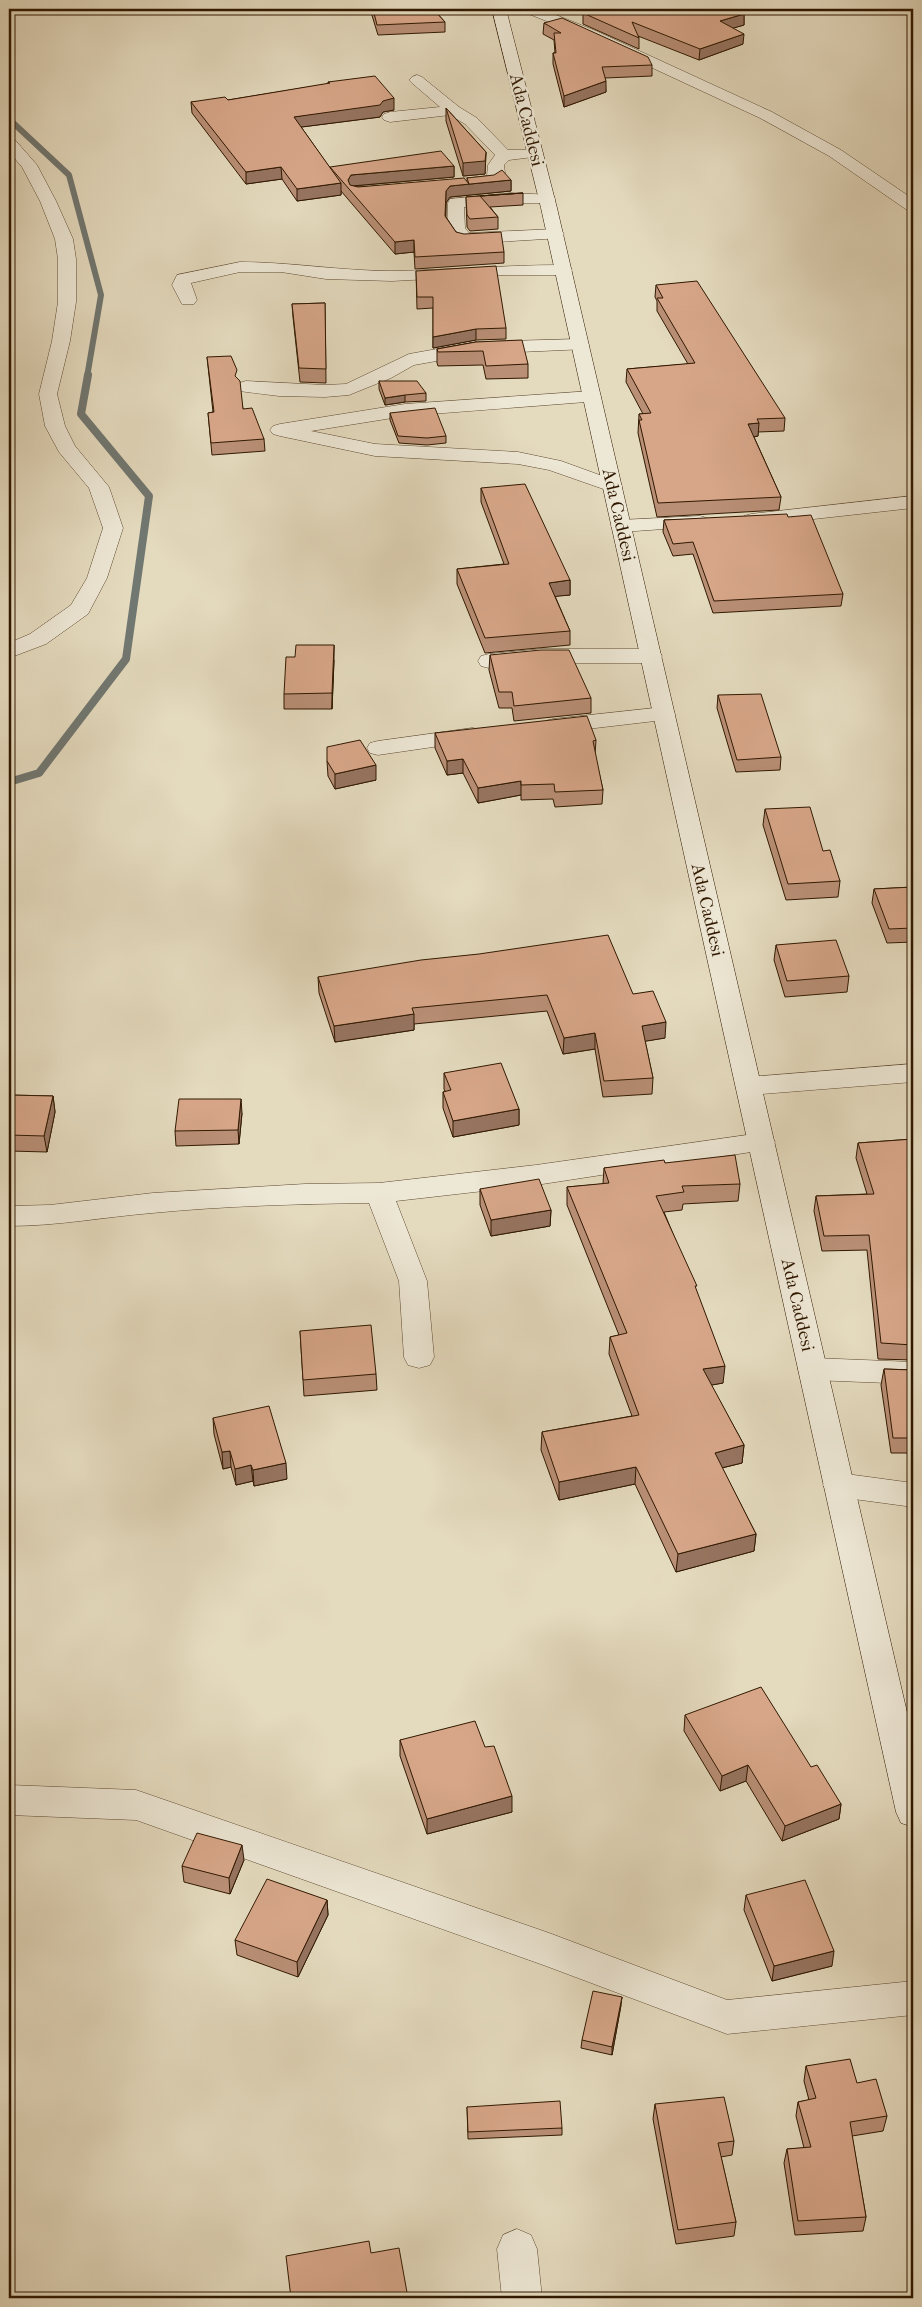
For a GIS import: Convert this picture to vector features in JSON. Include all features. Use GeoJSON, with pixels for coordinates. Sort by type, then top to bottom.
{"type":"FeatureCollection","features":[{"type":"Feature","properties":{"kind":"street","name":"Ada Caddesi"},"geometry":{"type":"LineString","coordinates":[[500,9],[547,199],[839,1485],[907,1757],[913,1812]]}},
{"type":"Feature","properties":{"kind":"street"},"geometry":{"type":"LineString","coordinates":[[529,9],[591,34],[766,115],[834,153],[913,206]]}},
{"type":"Feature","properties":{"kind":"street"},"geometry":{"type":"LineString","coordinates":[[418,80],[453,110],[471,122],[504,155]]}},
{"type":"Feature","properties":{"kind":"street"},"geometry":{"type":"LineString","coordinates":[[390,117],[453,110]]}},
{"type":"Feature","properties":{"kind":"street"},"geometry":{"type":"LineString","coordinates":[[9,143],[29,165],[48,201],[64,239],[67,259],[66,302],[62,332],[48,394],[55,426],[66,448],[99,487],[113,528],[97,578],[80,609],[38,639],[9,651]]}},
{"type":"Feature","properties":{"kind":"street"},"geometry":{"type":"LineString","coordinates":[[444,185],[493,180],[497,173],[496,165],[504,155],[535,152]]}},
{"type":"Feature","properties":{"kind":"street"},"geometry":{"type":"LineString","coordinates":[[547,199],[512,198],[456,204],[456,228],[464,238],[555,234]]}},
{"type":"Feature","properties":{"kind":"street"},"geometry":{"type":"LineString","coordinates":[[188,300],[181,286],[183,279],[240,267],[281,267],[326,274],[392,276],[505,270],[563,270]]}},
{"type":"Feature","properties":{"kind":"street"},"geometry":{"type":"LineString","coordinates":[[246,387],[279,390],[349,389],[384,374],[409,360],[476,348],[580,345]]}},
{"type":"Feature","properties":{"kind":"street"},"geometry":{"type":"LineString","coordinates":[[592,397],[406,410],[280,430],[375,450],[518,458],[554,465],[612,486]]}},
{"type":"Feature","properties":{"kind":"street"},"geometry":{"type":"LineString","coordinates":[[621,526],[765,520],[913,502]]}},
{"type":"Feature","properties":{"kind":"street"},"geometry":{"type":"LineString","coordinates":[[489,661],[541,656],[651,656]]}},
{"type":"Feature","properties":{"kind":"street"},"geometry":{"type":"LineString","coordinates":[[531,728],[664,714]]}},
{"type":"Feature","properties":{"kind":"street"},"geometry":{"type":"LineString","coordinates":[[378,748],[440,738],[496,732]]}},
{"type":"Feature","properties":{"kind":"street"},"geometry":{"type":"LineString","coordinates":[[749,1086],[913,1073]]}},
{"type":"Feature","properties":{"kind":"street"},"geometry":{"type":"LineString","coordinates":[[9,1216],[50,1215],[162,1202],[305,1194],[379,1193],[536,1175],[761,1142]]}},
{"type":"Feature","properties":{"kind":"street"},"geometry":{"type":"LineString","coordinates":[[379,1193],[413,1281],[419,1358]]}},
{"type":"Feature","properties":{"kind":"street"},"geometry":{"type":"LineString","coordinates":[[813,1369],[913,1373]]}},
{"type":"Feature","properties":{"kind":"street"},"geometry":{"type":"LineString","coordinates":[[839,1485],[913,1495]]}},
{"type":"Feature","properties":{"kind":"street"},"geometry":{"type":"LineString","coordinates":[[9,1800],[136,1805],[549,1950],[727,2017],[913,1998]]}},
{"type":"Feature","properties":{"kind":"street"},"geometry":{"type":"LineString","coordinates":[[517,2250],[522,2298]]}},
{"type":"Feature","properties":{"kind":"building"},"geometry":{"type":"Polygon","coordinates":[[[373,9],[433,9],[445,22],[377,25],[373,9]]]}},
{"type":"Feature","properties":{"kind":"building"},"geometry":{"type":"Polygon","coordinates":[[[600,9],[737,9],[744,14],[720,21],[744,34],[700,49],[632,22],[639,38],[583,13],[600,9]]]}},
{"type":"Feature","properties":{"kind":"building"},"geometry":{"type":"Polygon","coordinates":[[[562,18],[648,57],[652,65],[602,67],[606,81],[564,96],[553,53],[556,53],[554,33],[561,33],[544,23],[562,18]]]}},
{"type":"Feature","properties":{"kind":"building"},"geometry":{"type":"Polygon","coordinates":[[[375,76],[394,98],[383,101],[380,105],[294,117],[341,183],[297,189],[281,167],[246,172],[191,102],[225,97],[228,100],[330,83],[328,82],[375,76]]]}},
{"type":"Feature","properties":{"kind":"building"},"geometry":{"type":"Polygon","coordinates":[[[446,108],[486,152],[485,161],[463,163],[446,108]]]}},
{"type":"Feature","properties":{"kind":"building"},"geometry":{"type":"Polygon","coordinates":[[[441,151],[454,166],[351,175],[348,180],[350,185],[358,187],[464,178],[469,184],[467,178],[494,175],[502,170],[511,180],[450,186],[446,191],[445,216],[456,232],[464,234],[501,232],[504,252],[415,257],[414,240],[395,242],[330,167],[441,151]]]}},
{"type":"Feature","properties":{"kind":"building"},"geometry":{"type":"Polygon","coordinates":[[[480,196],[498,217],[470,219],[467,215],[466,197],[480,196]]]}},
{"type":"Feature","properties":{"kind":"building"},"geometry":{"type":"Polygon","coordinates":[[[496,266],[506,328],[476,329],[433,337],[433,297],[417,297],[416,271],[496,266]]]}},
{"type":"Feature","properties":{"kind":"building"},"geometry":{"type":"Polygon","coordinates":[[[697,281],[785,418],[757,419],[759,423],[748,424],[781,497],[658,503],[639,420],[642,420],[639,414],[651,413],[627,369],[695,363],[657,298],[663,298],[656,285],[697,281]]]}},
{"type":"Feature","properties":{"kind":"building"},"geometry":{"type":"Polygon","coordinates":[[[325,303],[326,369],[299,368],[292,304],[325,303]]]}},
{"type":"Feature","properties":{"kind":"building"},"geometry":{"type":"Polygon","coordinates":[[[522,340],[528,364],[486,366],[483,351],[438,352],[437,349],[476,342],[522,340]]]}},
{"type":"Feature","properties":{"kind":"building"},"geometry":{"type":"Polygon","coordinates":[[[231,356],[237,370],[235,376],[240,381],[243,409],[252,408],[264,439],[211,443],[208,413],[214,412],[207,357],[231,356]]]}},
{"type":"Feature","properties":{"kind":"building"},"geometry":{"type":"Polygon","coordinates":[[[379,381],[417,381],[426,393],[385,398],[379,381]]]}},
{"type":"Feature","properties":{"kind":"building"},"geometry":{"type":"Polygon","coordinates":[[[435,408],[446,436],[427,438],[398,436],[390,413],[435,408]]]}},
{"type":"Feature","properties":{"kind":"building"},"geometry":{"type":"Polygon","coordinates":[[[525,484],[570,580],[549,583],[570,631],[485,638],[457,569],[509,564],[481,488],[525,484]]]}},
{"type":"Feature","properties":{"kind":"building"},"geometry":{"type":"Polygon","coordinates":[[[787,514],[788,517],[811,515],[843,594],[714,601],[693,542],[673,544],[664,520],[787,514]]]}},
{"type":"Feature","properties":{"kind":"building"},"geometry":{"type":"Polygon","coordinates":[[[296,645],[334,645],[332,693],[284,694],[286,657],[295,657],[296,645]]]}},
{"type":"Feature","properties":{"kind":"building"},"geometry":{"type":"Polygon","coordinates":[[[541,650],[569,650],[591,698],[514,706],[512,692],[499,692],[490,655],[541,650]]]}},
{"type":"Feature","properties":{"kind":"building"},"geometry":{"type":"Polygon","coordinates":[[[761,694],[781,757],[737,760],[718,695],[761,694]]]}},
{"type":"Feature","properties":{"kind":"building"},"geometry":{"type":"Polygon","coordinates":[[[587,716],[596,740],[593,741],[603,790],[555,792],[554,784],[521,785],[521,781],[478,788],[463,759],[447,761],[435,733],[587,716]]]}},
{"type":"Feature","properties":{"kind":"building"},"geometry":{"type":"Polygon","coordinates":[[[360,740],[376,765],[335,774],[327,761],[327,747],[360,740]]]}},
{"type":"Feature","properties":{"kind":"building"},"geometry":{"type":"Polygon","coordinates":[[[810,807],[823,851],[830,850],[840,881],[788,884],[765,809],[810,807]]]}},
{"type":"Feature","properties":{"kind":"building"},"geometry":{"type":"Polygon","coordinates":[[[913,887],[913,928],[889,929],[874,889],[913,887]]]}},
{"type":"Feature","properties":{"kind":"building"},"geometry":{"type":"Polygon","coordinates":[[[608,935],[633,994],[653,991],[666,1022],[642,1026],[653,1078],[604,1081],[595,1033],[564,1038],[547,995],[412,1008],[414,1014],[334,1026],[318,977],[421,960],[479,954],[608,935]]]}},
{"type":"Feature","properties":{"kind":"building"},"geometry":{"type":"Polygon","coordinates":[[[836,940],[849,976],[787,981],[776,945],[836,940]]]}},
{"type":"Feature","properties":{"kind":"building"},"geometry":{"type":"Polygon","coordinates":[[[501,1063],[519,1109],[453,1121],[443,1092],[451,1090],[444,1073],[501,1063]]]}},
{"type":"Feature","properties":{"kind":"building"},"geometry":{"type":"Polygon","coordinates":[[[9,1095],[53,1096],[44,1136],[9,1135],[9,1095]]]}},
{"type":"Feature","properties":{"kind":"building"},"geometry":{"type":"Polygon","coordinates":[[[179,1099],[241,1099],[238,1130],[175,1131],[179,1099]]]}},
{"type":"Feature","properties":{"kind":"building"},"geometry":{"type":"Polygon","coordinates":[[[913,1139],[913,1345],[881,1343],[869,1235],[824,1236],[816,1196],[874,1194],[858,1143],[913,1139]]]}},
{"type":"Feature","properties":{"kind":"building"},"geometry":{"type":"Polygon","coordinates":[[[735,1155],[740,1184],[682,1186],[684,1192],[656,1196],[697,1286],[695,1286],[725,1366],[703,1369],[744,1445],[715,1453],[756,1534],[678,1554],[636,1467],[559,1482],[542,1432],[639,1415],[610,1337],[627,1333],[567,1187],[609,1183],[604,1168],[664,1160],[665,1163],[735,1155]]]}},
{"type":"Feature","properties":{"kind":"building"},"geometry":{"type":"Polygon","coordinates":[[[539,1179],[551,1210],[491,1220],[480,1189],[539,1179]]]}},
{"type":"Feature","properties":{"kind":"building"},"geometry":{"type":"Polygon","coordinates":[[[371,1325],[376,1374],[303,1380],[300,1331],[371,1325]]]}},
{"type":"Feature","properties":{"kind":"building"},"geometry":{"type":"Polygon","coordinates":[[[884,1369],[913,1370],[913,1438],[893,1438],[884,1369]]]}},
{"type":"Feature","properties":{"kind":"building"},"geometry":{"type":"Polygon","coordinates":[[[269,1406],[286,1463],[253,1470],[251,1465],[235,1469],[230,1451],[222,1452],[213,1418],[269,1406]]]}},
{"type":"Feature","properties":{"kind":"building"},"geometry":{"type":"Polygon","coordinates":[[[761,1687],[811,1767],[817,1765],[841,1804],[785,1826],[748,1765],[722,1776],[685,1715],[761,1687]]]}},
{"type":"Feature","properties":{"kind":"building"},"geometry":{"type":"Polygon","coordinates":[[[475,1721],[485,1747],[494,1746],[512,1796],[427,1819],[400,1740],[475,1721]]]}},
{"type":"Feature","properties":{"kind":"building"},"geometry":{"type":"Polygon","coordinates":[[[197,1833],[242,1845],[229,1878],[182,1866],[197,1833]]]}},
{"type":"Feature","properties":{"kind":"building"},"geometry":{"type":"Polygon","coordinates":[[[267,1879],[327,1900],[297,1962],[235,1940],[267,1879]]]}},
{"type":"Feature","properties":{"kind":"building"},"geometry":{"type":"Polygon","coordinates":[[[805,1880],[834,1951],[774,1966],[746,1895],[805,1880]]]}},
{"type":"Feature","properties":{"kind":"building"},"geometry":{"type":"Polygon","coordinates":[[[593,1991],[622,1997],[612,2047],[582,2040],[593,1991]]]}},
{"type":"Feature","properties":{"kind":"building"},"geometry":{"type":"Polygon","coordinates":[[[850,2059],[857,2083],[876,2079],[887,2116],[850,2122],[866,2217],[798,2221],[787,2149],[811,2147],[798,2102],[816,2098],[806,2066],[850,2059]]]}},
{"type":"Feature","properties":{"kind":"building"},"geometry":{"type":"Polygon","coordinates":[[[724,2097],[734,2141],[718,2143],[736,2222],[678,2230],[655,2104],[724,2097]]]}},
{"type":"Feature","properties":{"kind":"building"},"geometry":{"type":"Polygon","coordinates":[[[560,2101],[562,2128],[468,2132],[467,2107],[560,2101]]]}},
{"type":"Feature","properties":{"kind":"building"},"geometry":{"type":"Polygon","coordinates":[[[369,2241],[371,2253],[399,2248],[408,2298],[291,2298],[286,2256],[369,2241]]]}},
{"type":"Feature","properties":{"kind":"waterway"},"geometry":{"type":"LineString","coordinates":[[9,119],[69,175],[101,295],[87,377]]}},
{"type":"Feature","properties":{"kind":"waterway"},"geometry":{"type":"LineString","coordinates":[[9,782],[39,773],[126,659],[149,496],[81,414],[88,375]]}}]}
